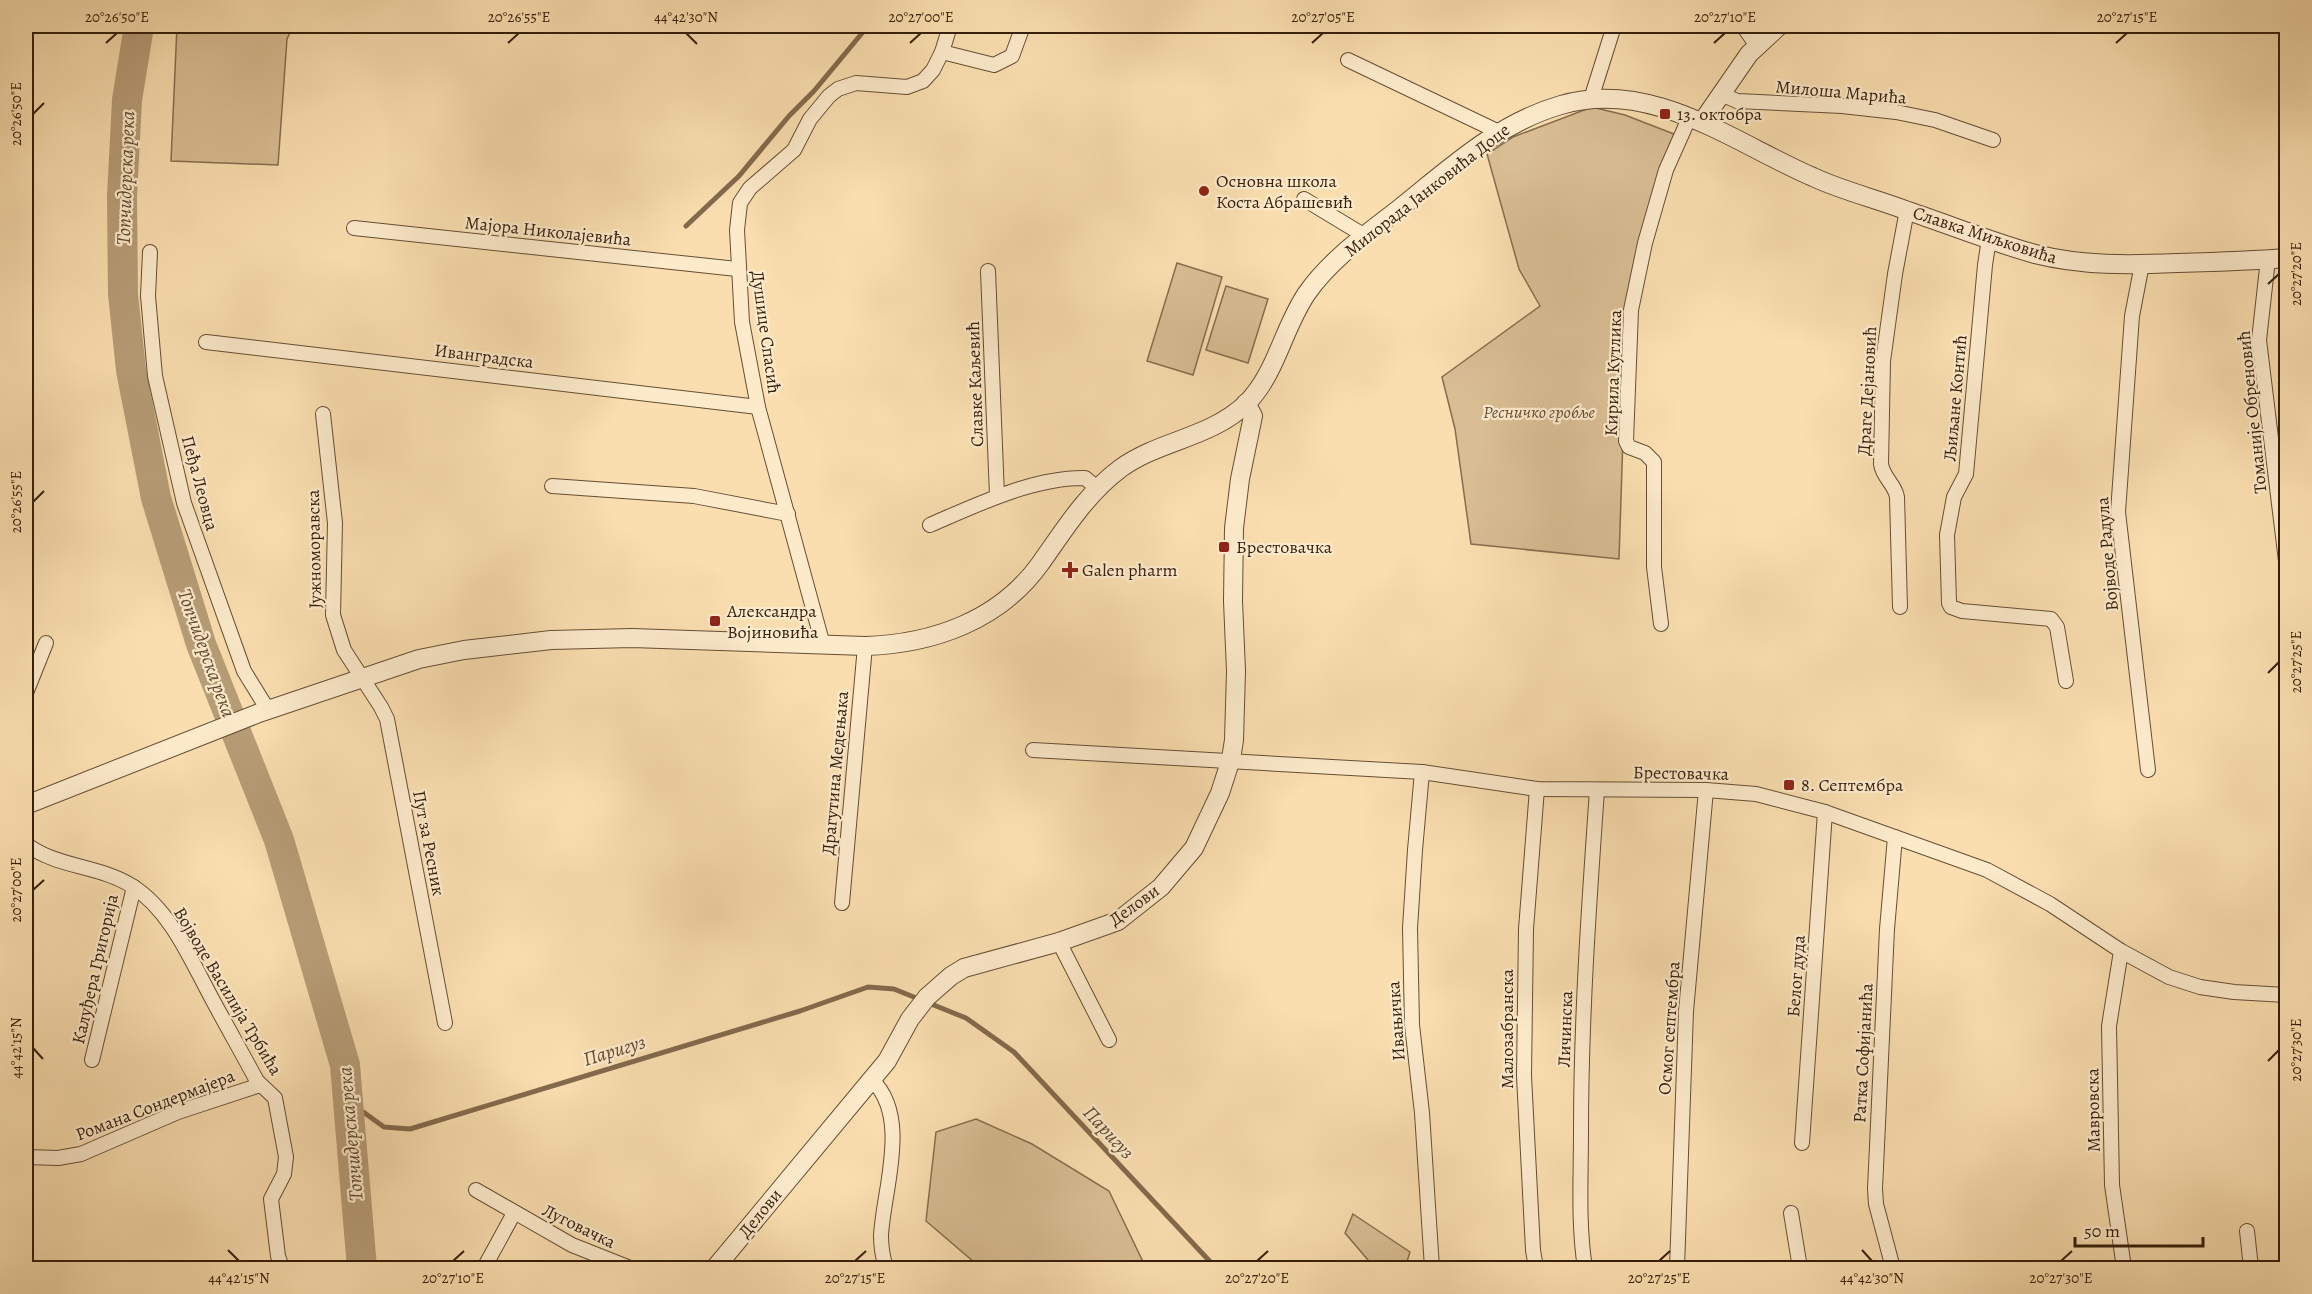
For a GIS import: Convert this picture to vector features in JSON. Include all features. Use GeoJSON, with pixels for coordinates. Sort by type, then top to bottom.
{"type":"FeatureCollection","features":[{"type":"Feature","properties":{"kind":"street","name":"Душице Спасић"},"geometry":{"type":"LineString","coordinates":[[823,645],[758,407],[742,322],[737,269],[740,203],[750,188],[794,150],[810,119],[829,96],[838,89],[856,83],[914,86],[928,76],[942,52],[950,26]]}},
{"type":"Feature","properties":{"kind":"street"},"geometry":{"type":"LineString","coordinates":[[942,52],[994,65],[1012,56],[1023,26]]}},
{"type":"Feature","properties":{"kind":"street"},"geometry":{"type":"LineString","coordinates":[[1591,99],[1614,26]]}},
{"type":"Feature","properties":{"kind":"street"},"geometry":{"type":"LineString","coordinates":[[1743,26],[1757,46]]}},
{"type":"Feature","properties":{"kind":"street"},"geometry":{"type":"LineString","coordinates":[[1696,119],[1720,94],[1757,46],[1779,26]]}},
{"type":"Feature","properties":{"kind":"street"},"geometry":{"type":"LineString","coordinates":[[1347,60],[1499,132]]}},
{"type":"Feature","properties":{"kind":"street","name":"Милоша Марића"},"geometry":{"type":"LineString","coordinates":[[1720,94],[1737,101],[1842,106],[1896,112],[1935,120],[1993,140]]}},
{"type":"Feature","properties":{"kind":"street","name":"Милорада Јанковића Доце"},"geometry":{"type":"LineString","coordinates":[[1246,403],[1266,377],[1286,330],[1306,294],[1327,269],[1480,144],[1499,132],[1535,114],[1579,100],[1591,99],[1633,101],[1696,119]]}},
{"type":"Feature","properties":{"kind":"street","name":"Славка Миљковића"},"geometry":{"type":"LineString","coordinates":[[1696,119],[1815,179],[2037,254],[2082,263],[2142,264],[2277,259]]}},
{"type":"Feature","properties":{"kind":"street","name":"Кирила Кутлика"},"geometry":{"type":"LineString","coordinates":[[1661,624],[1654,567],[1654,462],[1644,453],[1629,447],[1626,441],[1631,310],[1645,243],[1666,170],[1696,119]]}},
{"type":"Feature","properties":{"kind":"street"},"geometry":{"type":"LineString","coordinates":[[1304,199],[1365,236]]}},
{"type":"Feature","properties":{"kind":"street","name":"Драге Дејановић"},"geometry":{"type":"LineString","coordinates":[[1900,607],[1897,497],[1894,487],[1884,476],[1881,464],[1882,396],[1886,339],[1896,262],[1907,210]]}},
{"type":"Feature","properties":{"kind":"street","name":"Мајора Николајевића"},"geometry":{"type":"LineString","coordinates":[[354,228],[737,269]]}},
{"type":"Feature","properties":{"kind":"street","name":"Љиљане Контић"},"geometry":{"type":"LineString","coordinates":[[1989,239],[1966,474],[1954,497],[1947,535],[1949,603],[1962,611],[2051,620],[2057,627],[2066,681]]}},
{"type":"Feature","properties":{"kind":"street","name":"Пеђа Леовца"},"geometry":{"type":"LineString","coordinates":[[150,252],[148,296],[155,376],[184,503],[244,670],[263,712]]}},
{"type":"Feature","properties":{"kind":"street","name":"Томаније Обреновић"},"geometry":{"type":"LineString","coordinates":[[2277,259],[2259,340],[2286,561]]}},
{"type":"Feature","properties":{"kind":"street","name":"Војводе Радула"},"geometry":{"type":"LineString","coordinates":[[2142,264],[2132,316],[2118,512],[2148,770]]}},
{"type":"Feature","properties":{"kind":"street","name":"Славке Каљевић"},"geometry":{"type":"LineString","coordinates":[[988,271],[997,496]]}},
{"type":"Feature","properties":{"kind":"street","name":"Иванградска"},"geometry":{"type":"LineString","coordinates":[[206,342],[758,407]]}},
{"type":"Feature","properties":{"kind":"street"},"geometry":{"type":"LineString","coordinates":[[26,805],[263,712],[418,660],[464,650],[551,640],[632,638],[865,646],[892,645],[946,634],[994,609],[1028,579],[1075,513],[1097,488],[1133,460],[1216,426],[1246,403]]}},
{"type":"Feature","properties":{"kind":"street","name":"Делови"},"geometry":{"type":"LineString","coordinates":[[715,1269],[872,1080],[887,1060],[910,1019],[927,997],[964,968],[1059,942],[1118,921],[1161,887],[1194,848],[1220,793],[1231,759],[1234,740],[1236,671],[1233,601],[1234,528],[1240,479],[1253,416],[1246,403]]}},
{"type":"Feature","properties":{"kind":"street","name":"Јужноморавска"},"geometry":{"type":"LineString","coordinates":[[323,414],[334,523],[333,615],[344,650],[361,678]]}},
{"type":"Feature","properties":{"kind":"street"},"geometry":{"type":"LineString","coordinates":[[930,525],[997,496],[1076,478],[1085,478],[1097,488]]}},
{"type":"Feature","properties":{"kind":"street"},"geometry":{"type":"LineString","coordinates":[[552,486],[694,496],[788,514]]}},
{"type":"Feature","properties":{"kind":"street"},"geometry":{"type":"LineString","coordinates":[[26,693],[46,643]]}},
{"type":"Feature","properties":{"kind":"street","name":"Драгутина Медењака"},"geometry":{"type":"LineString","coordinates":[[842,903],[865,646]]}},
{"type":"Feature","properties":{"kind":"street","name":"Пут за Ресник"},"geometry":{"type":"LineString","coordinates":[[361,678],[387,719],[446,1023]]}},
{"type":"Feature","properties":{"kind":"street","name":"Брестовачка"},"geometry":{"type":"LineString","coordinates":[[1033,750],[1231,759],[1422,772],[1537,789],[1706,790],[1756,794],[1825,812],[1964,861],[2009,881],[2050,904],[2121,951],[2169,977],[2200,987],[2234,992],[2286,995]]}},
{"type":"Feature","properties":{"kind":"street","name":"Ивањичка"},"geometry":{"type":"LineString","coordinates":[[1422,772],[1410,928],[1412,1025],[1422,1113],[1432,1269]]}},
{"type":"Feature","properties":{"kind":"street","name":"Малозабранска"},"geometry":{"type":"LineString","coordinates":[[1536,1269],[1533,1250],[1524,1076],[1526,929],[1537,789]]}},
{"type":"Feature","properties":{"kind":"street","name":"Личинска"},"geometry":{"type":"LineString","coordinates":[[1585,1269],[1581,1209],[1581,1104],[1585,953],[1597,790]]}},
{"type":"Feature","properties":{"kind":"street","name":"Осмог септембра"},"geometry":{"type":"LineString","coordinates":[[1677,1269],[1686,1011],[1706,790]]}},
{"type":"Feature","properties":{"kind":"street","name":"Белог дуда"},"geometry":{"type":"LineString","coordinates":[[1802,1143],[1825,812]]}},
{"type":"Feature","properties":{"kind":"street","name":"Ратка Софијанића"},"geometry":{"type":"LineString","coordinates":[[1893,1269],[1876,1204],[1875,1189],[1887,929],[1895,837]]}},
{"type":"Feature","properties":{"kind":"street","name":"Војводе Василија Трбића"},"geometry":{"type":"LineString","coordinates":[[26,844],[48,858],[115,876],[154,903],[173,931],[260,1085],[274,1098],[286,1157],[284,1174],[271,1199],[282,1269]]}},
{"type":"Feature","properties":{"kind":"street","name":"Калуђера Григорија"},"geometry":{"type":"LineString","coordinates":[[92,1060],[134,887]]}},
{"type":"Feature","properties":{"kind":"street"},"geometry":{"type":"LineString","coordinates":[[1059,942],[1109,1040]]}},
{"type":"Feature","properties":{"kind":"street","name":"Мавровска"},"geometry":{"type":"LineString","coordinates":[[2121,951],[2109,1026],[2112,1185],[2124,1269]]}},
{"type":"Feature","properties":{"kind":"street"},"geometry":{"type":"LineString","coordinates":[[872,1080],[880,1089],[886,1102],[891,1131],[891,1165],[881,1236],[886,1269]]}},
{"type":"Feature","properties":{"kind":"street","name":"Романа Сондермајера"},"geometry":{"type":"LineString","coordinates":[[26,1157],[58,1158],[81,1154],[178,1112],[260,1085]]}},
{"type":"Feature","properties":{"kind":"street","name":"Луговачка"},"geometry":{"type":"LineString","coordinates":[[476,1190],[572,1245],[630,1269]]}},
{"type":"Feature","properties":{"kind":"street","name":"Луговачка"},"geometry":{"type":"LineString","coordinates":[[484,1269],[514,1213]]}},
{"type":"Feature","properties":{"kind":"street"},"geometry":{"type":"LineString","coordinates":[[1791,1213],[1800,1269]]}},
{"type":"Feature","properties":{"kind":"street"},"geometry":{"type":"LineString","coordinates":[[2247,1230],[2251,1269]]}},
{"type":"Feature","properties":{"kind":"green space"},"geometry":{"type":"Polygon","coordinates":[[[177,26],[293,26],[287,39],[278,165],[171,161],[177,26]]]}},
{"type":"Feature","properties":{"kind":"green space","name":"Ресничко гробље"},"geometry":{"type":"Polygon","coordinates":[[[1592,107],[1625,115],[1674,134],[1641,245],[1627,315],[1619,559],[1471,544],[1455,429],[1442,377],[1540,306],[1519,269],[1487,154],[1513,137],[1592,107]]]}},
{"type":"Feature","properties":{"kind":"green space"},"geometry":{"type":"Polygon","coordinates":[[[1177,263],[1222,277],[1193,375],[1147,361],[1177,263]]]}},
{"type":"Feature","properties":{"kind":"green space"},"geometry":{"type":"Polygon","coordinates":[[[1226,286],[1268,299],[1248,363],[1206,350],[1226,286]]]}},
{"type":"Feature","properties":{"kind":"green space"},"geometry":{"type":"Polygon","coordinates":[[[976,1119],[1032,1144],[1109,1191],[1146,1268],[981,1268],[926,1221],[936,1132],[976,1119]]]}},
{"type":"Feature","properties":{"kind":"green space"},"geometry":{"type":"Polygon","coordinates":[[[1353,1214],[1410,1252],[1405,1268],[1361,1268],[1368,1260],[1345,1233],[1353,1214]]]}},
{"type":"Feature","properties":{"kind":"waterway","name":"Топчидерска река"},"geometry":{"type":"LineString","coordinates":[[139,26],[127,100],[122,197],[123,294],[131,370],[156,498],[201,644],[279,840],[345,1065],[362,1268]]}},
{"type":"Feature","properties":{"kind":"waterway"},"geometry":{"type":"LineString","coordinates":[[686,226],[739,176],[868,26]]}},
{"type":"Feature","properties":{"kind":"waterway","name":"Паригуз"},"geometry":{"type":"LineString","coordinates":[[348,1101],[384,1127],[410,1129],[800,1011],[868,987],[894,989],[966,1018],[1014,1052],[1216,1268]]}},
{"type":"Feature","properties":{"kind":"place","name":"13. октобра"},"geometry":{"type":"Point","coordinates":[1665,114]}},
{"type":"Feature","properties":{"kind":"place","name":"Основна школа Коста Абрашевић"},"geometry":{"type":"Point","coordinates":[1204,191]}},
{"type":"Feature","properties":{"kind":"place","name":"Брестовачка"},"geometry":{"type":"Point","coordinates":[1224,547]}},
{"type":"Feature","properties":{"kind":"place","name":"Galen pharm"},"geometry":{"type":"Point","coordinates":[1070,570]}},
{"type":"Feature","properties":{"kind":"place","name":"Александра Војиновића"},"geometry":{"type":"Point","coordinates":[715,621]}},
{"type":"Feature","properties":{"kind":"place","name":"8. Септембра"},"geometry":{"type":"Point","coordinates":[1789,785]}}]}
